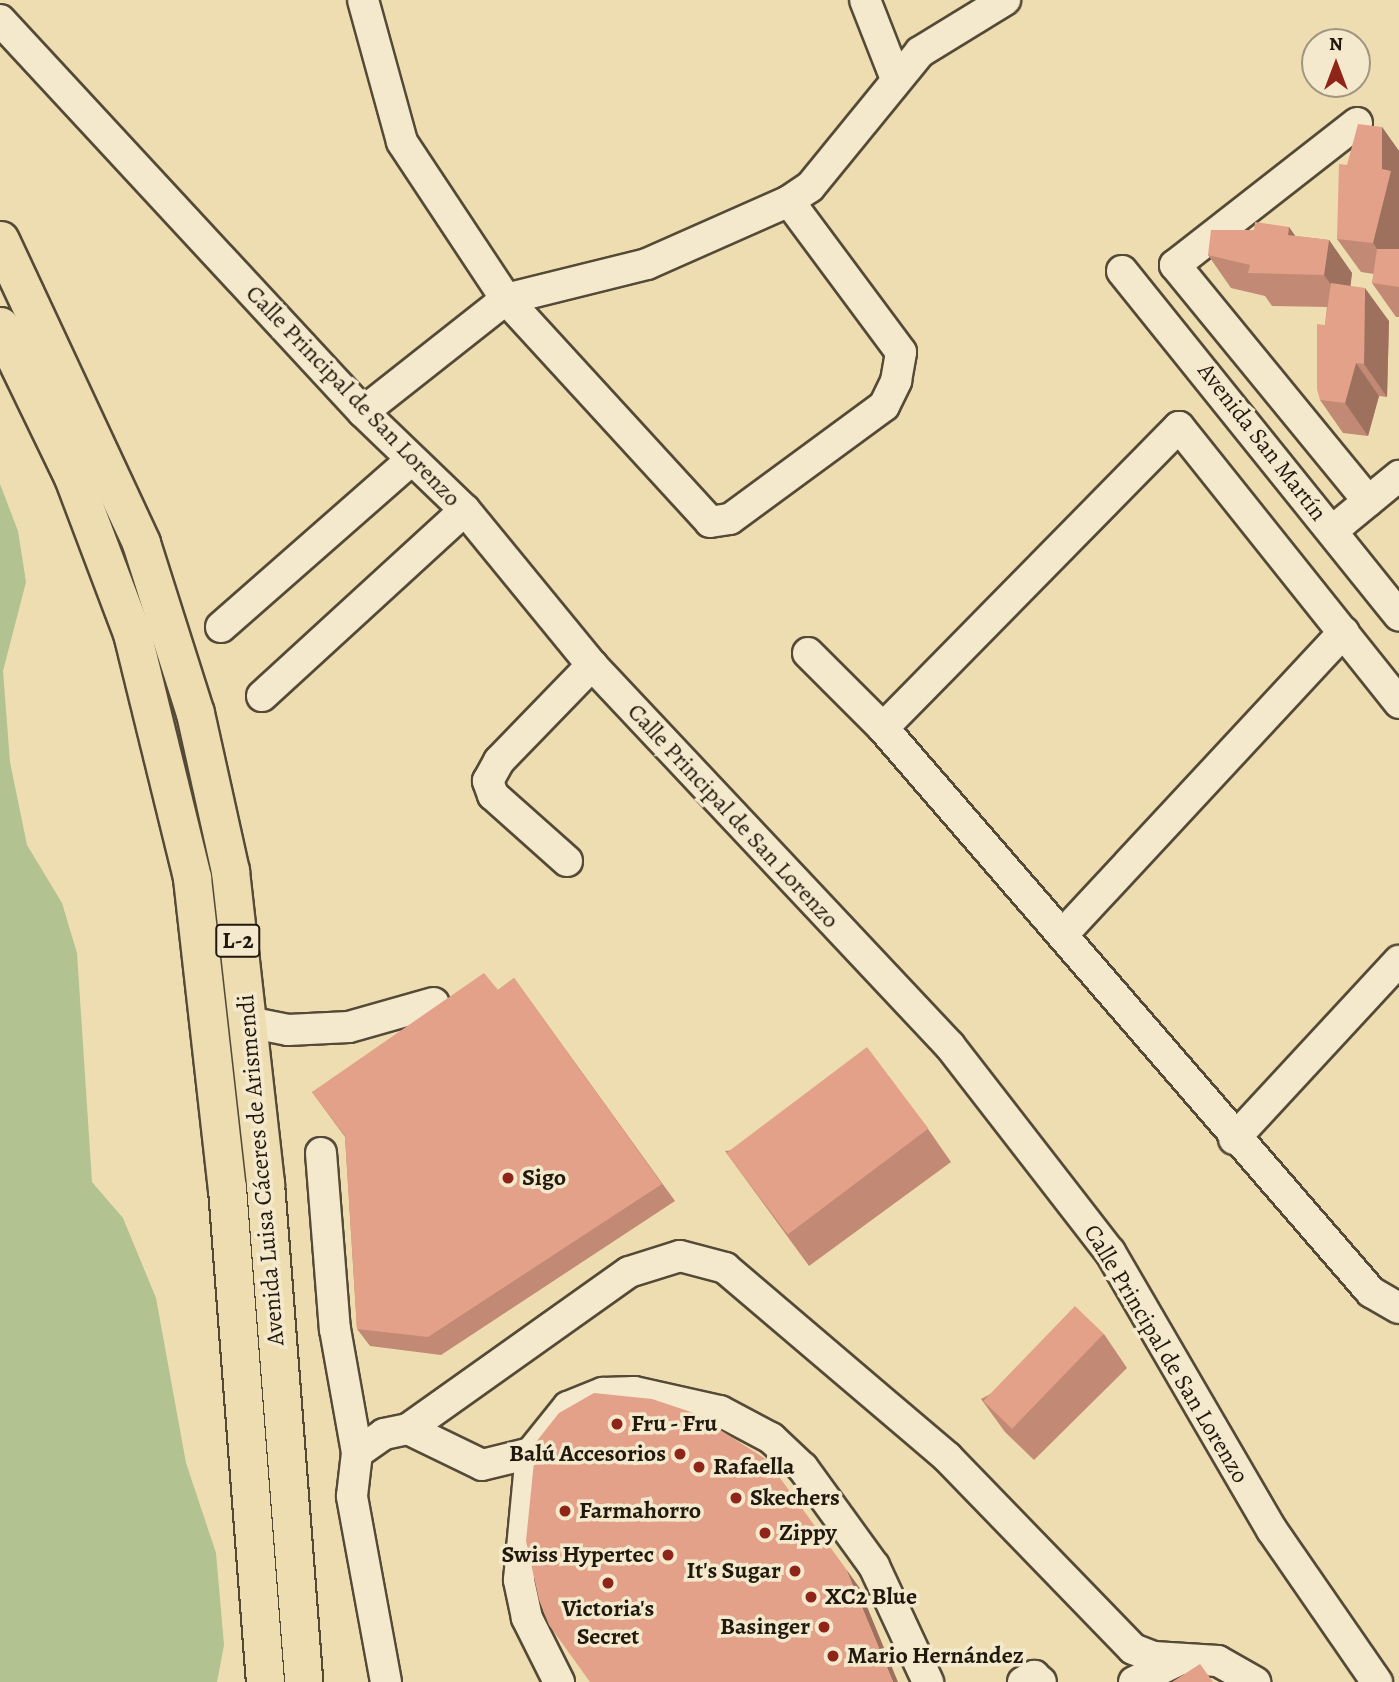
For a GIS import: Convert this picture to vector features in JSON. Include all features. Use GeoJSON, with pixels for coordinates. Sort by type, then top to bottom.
{"type":"FeatureCollection","features":[{"type":"Feature","properties":{"kind":"main road","name":"Avenida Luisa Cáceres de Arismendi"},"geometry":{"type":"LineString","coordinates":[[0,240],[108,462],[169,622],[230,871],[248,1022],[303,1682]]}},
{"type":"Feature","properties":{"kind":"main road","name":"Avenida Luisa Cáceres de Arismendi"},"geometry":{"type":"LineString","coordinates":[[0,326],[73,477],[132,633],[192,878],[227,1188],[265,1682]]}},
{"type":"Feature","properties":{"kind":"street"},"geometry":{"type":"LineString","coordinates":[[363,0],[402,142],[506,299],[695,510],[710,522],[730,519],[884,406],[897,382],[901,352],[789,201]]}},
{"type":"Feature","properties":{"kind":"street"},"geometry":{"type":"LineString","coordinates":[[865,0],[897,79]]}},
{"type":"Feature","properties":{"kind":"street"},"geometry":{"type":"LineString","coordinates":[[363,412],[506,299],[647,264],[789,201],[810,187],[920,52],[1006,0]]}},
{"type":"Feature","properties":{"kind":"street","name":"Calle Principal de San Lorenzo"},"geometry":{"type":"LineString","coordinates":[[0,20],[363,412],[410,461],[465,510],[592,665],[950,1046],[1110,1252],[1272,1531],[1377,1682]]}},
{"type":"Feature","properties":{"kind":"street"},"geometry":{"type":"LineString","coordinates":[[1357,123],[1175,265],[1368,501]]}},
{"type":"Feature","properties":{"kind":"street","name":"Avenida San Martín"},"geometry":{"type":"LineString","coordinates":[[1122,271],[1399,617]]}},
{"type":"Feature","properties":{"kind":"street"},"geometry":{"type":"LineString","coordinates":[[883,728],[1179,427],[1399,703]]}},
{"type":"Feature","properties":{"kind":"street"},"geometry":{"type":"LineString","coordinates":[[221,626],[410,461]]}},
{"type":"Feature","properties":{"kind":"street"},"geometry":{"type":"LineString","coordinates":[[1332,531],[1399,476]]}},
{"type":"Feature","properties":{"kind":"street"},"geometry":{"type":"LineString","coordinates":[[262,696],[465,510]]}},
{"type":"Feature","properties":{"kind":"street"},"geometry":{"type":"LineString","coordinates":[[1064,933],[1344,632]]}},
{"type":"Feature","properties":{"kind":"street"},"geometry":{"type":"LineString","coordinates":[[808,653],[883,728],[1064,933],[1234,1139],[1371,1292],[1399,1308]]}},
{"type":"Feature","properties":{"kind":"street"},"geometry":{"type":"LineString","coordinates":[[567,861],[493,795],[488,782],[499,761],[592,665]]}},
{"type":"Feature","properties":{"kind":"street"},"geometry":{"type":"LineString","coordinates":[[1234,1139],[1399,961]]}},
{"type":"Feature","properties":{"kind":"street"},"geometry":{"type":"LineString","coordinates":[[248,1022],[288,1030],[349,1027],[434,1003]]}},
{"type":"Feature","properties":{"kind":"street"},"geometry":{"type":"LineString","coordinates":[[321,1153],[335,1329],[357,1453],[352,1496],[386,1682]]}},
{"type":"Feature","properties":{"kind":"street"},"geometry":{"type":"LineString","coordinates":[[357,1453],[384,1434],[408,1429],[629,1272],[664,1258],[696,1256],[725,1268],[947,1457],[1133,1649],[1178,1660],[1218,1661],[1255,1682]]}},
{"type":"Feature","properties":{"kind":"street"},"geometry":{"type":"LineString","coordinates":[[559,1682],[527,1618],[519,1580],[530,1453],[568,1407],[603,1393],[680,1398],[771,1438],[803,1468],[874,1566],[928,1682]]}},
{"type":"Feature","properties":{"kind":"street"},"geometry":{"type":"LineString","coordinates":[[408,1429],[482,1465],[530,1453]]}},
{"type":"Feature","properties":{"kind":"street"},"geometry":{"type":"LineString","coordinates":[[287,1469],[317,1682]]}},
{"type":"Feature","properties":{"kind":"street"},"geometry":{"type":"LineString","coordinates":[[1134,1682],[1178,1660]]}},
{"type":"Feature","properties":{"kind":"street"},"geometry":{"type":"LineString","coordinates":[[1023,1682],[1034,1675],[1041,1682]]}},
{"type":"Feature","properties":{"kind":"green space"},"geometry":{"type":"Polygon","coordinates":[[[0,484],[18,531],[26,582],[3,671],[10,762],[27,845],[62,903],[77,953],[92,1182],[123,1218],[156,1298],[186,1463],[216,1553],[224,1645],[217,1682],[0,1682],[0,484]]]}},
{"type":"Feature","properties":{"kind":"building"},"geometry":{"type":"Polygon","coordinates":[[[1358,124],[1382,127],[1382,169],[1391,171],[1373,243],[1337,239],[1339,164],[1347,165],[1358,124]]]}},
{"type":"Feature","properties":{"kind":"building"},"geometry":{"type":"Polygon","coordinates":[[[1255,222],[1289,227],[1288,235],[1329,240],[1324,275],[1248,273],[1250,265],[1208,255],[1211,230],[1254,230],[1255,222]]]}},
{"type":"Feature","properties":{"kind":"building"},"geometry":{"type":"Polygon","coordinates":[[[1377,249],[1399,249],[1399,287],[1372,283],[1377,249]]]}},
{"type":"Feature","properties":{"kind":"building"},"geometry":{"type":"Polygon","coordinates":[[[1331,283],[1365,288],[1364,364],[1356,363],[1345,403],[1320,400],[1317,389],[1317,324],[1325,325],[1331,283]]]}},
{"type":"Feature","properties":{"kind":"building","name":"Sigo"},"geometry":{"type":"Polygon","coordinates":[[[484,973],[498,990],[514,978],[662,1184],[428,1337],[357,1329],[345,1136],[312,1092],[484,973]]]}},
{"type":"Feature","properties":{"kind":"building"},"geometry":{"type":"Polygon","coordinates":[[[867,1047],[928,1128],[788,1234],[726,1153],[867,1047]]]}},
{"type":"Feature","properties":{"kind":"building"},"geometry":{"type":"Polygon","coordinates":[[[1075,1306],[1104,1334],[1012,1429],[983,1401],[1075,1306]]]}},
{"type":"Feature","properties":{"kind":"building"},"geometry":{"type":"Polygon","coordinates":[[[594,1393],[652,1399],[694,1413],[767,1460],[846,1569],[893,1682],[590,1682],[549,1625],[539,1600],[526,1541],[536,1442],[559,1413],[594,1393]]]}},
{"type":"Feature","properties":{"kind":"building"},"geometry":{"type":"Polygon","coordinates":[[[1200,1664],[1213,1682],[1172,1682],[1200,1664]]]}},
{"type":"Feature","properties":{"kind":"place","name":"Sigo"},"geometry":{"type":"Point","coordinates":[508,1178]}},
{"type":"Feature","properties":{"kind":"place","name":"Fru - Fru"},"geometry":{"type":"Point","coordinates":[617,1424]}},
{"type":"Feature","properties":{"kind":"place","name":"Balú Accesorios"},"geometry":{"type":"Point","coordinates":[680,1454]}},
{"type":"Feature","properties":{"kind":"place","name":"Rafaella"},"geometry":{"type":"Point","coordinates":[699,1467]}},
{"type":"Feature","properties":{"kind":"place","name":"Skechers"},"geometry":{"type":"Point","coordinates":[736,1498]}},
{"type":"Feature","properties":{"kind":"place","name":"Farmahorro"},"geometry":{"type":"Point","coordinates":[565,1511]}},
{"type":"Feature","properties":{"kind":"place","name":"Zippy"},"geometry":{"type":"Point","coordinates":[765,1533]}},
{"type":"Feature","properties":{"kind":"place","name":"Swiss Hypertec"},"geometry":{"type":"Point","coordinates":[668,1555]}},
{"type":"Feature","properties":{"kind":"place","name":"It's Sugar"},"geometry":{"type":"Point","coordinates":[795,1571]}},
{"type":"Feature","properties":{"kind":"place","name":"Victoria's Secret"},"geometry":{"type":"Point","coordinates":[608,1583]}},
{"type":"Feature","properties":{"kind":"place","name":"XC2 Blue"},"geometry":{"type":"Point","coordinates":[811,1597]}},
{"type":"Feature","properties":{"kind":"place","name":"Basinger"},"geometry":{"type":"Point","coordinates":[824,1627]}},
{"type":"Feature","properties":{"kind":"place","name":"Mario Hernández"},"geometry":{"type":"Point","coordinates":[833,1656]}}]}
